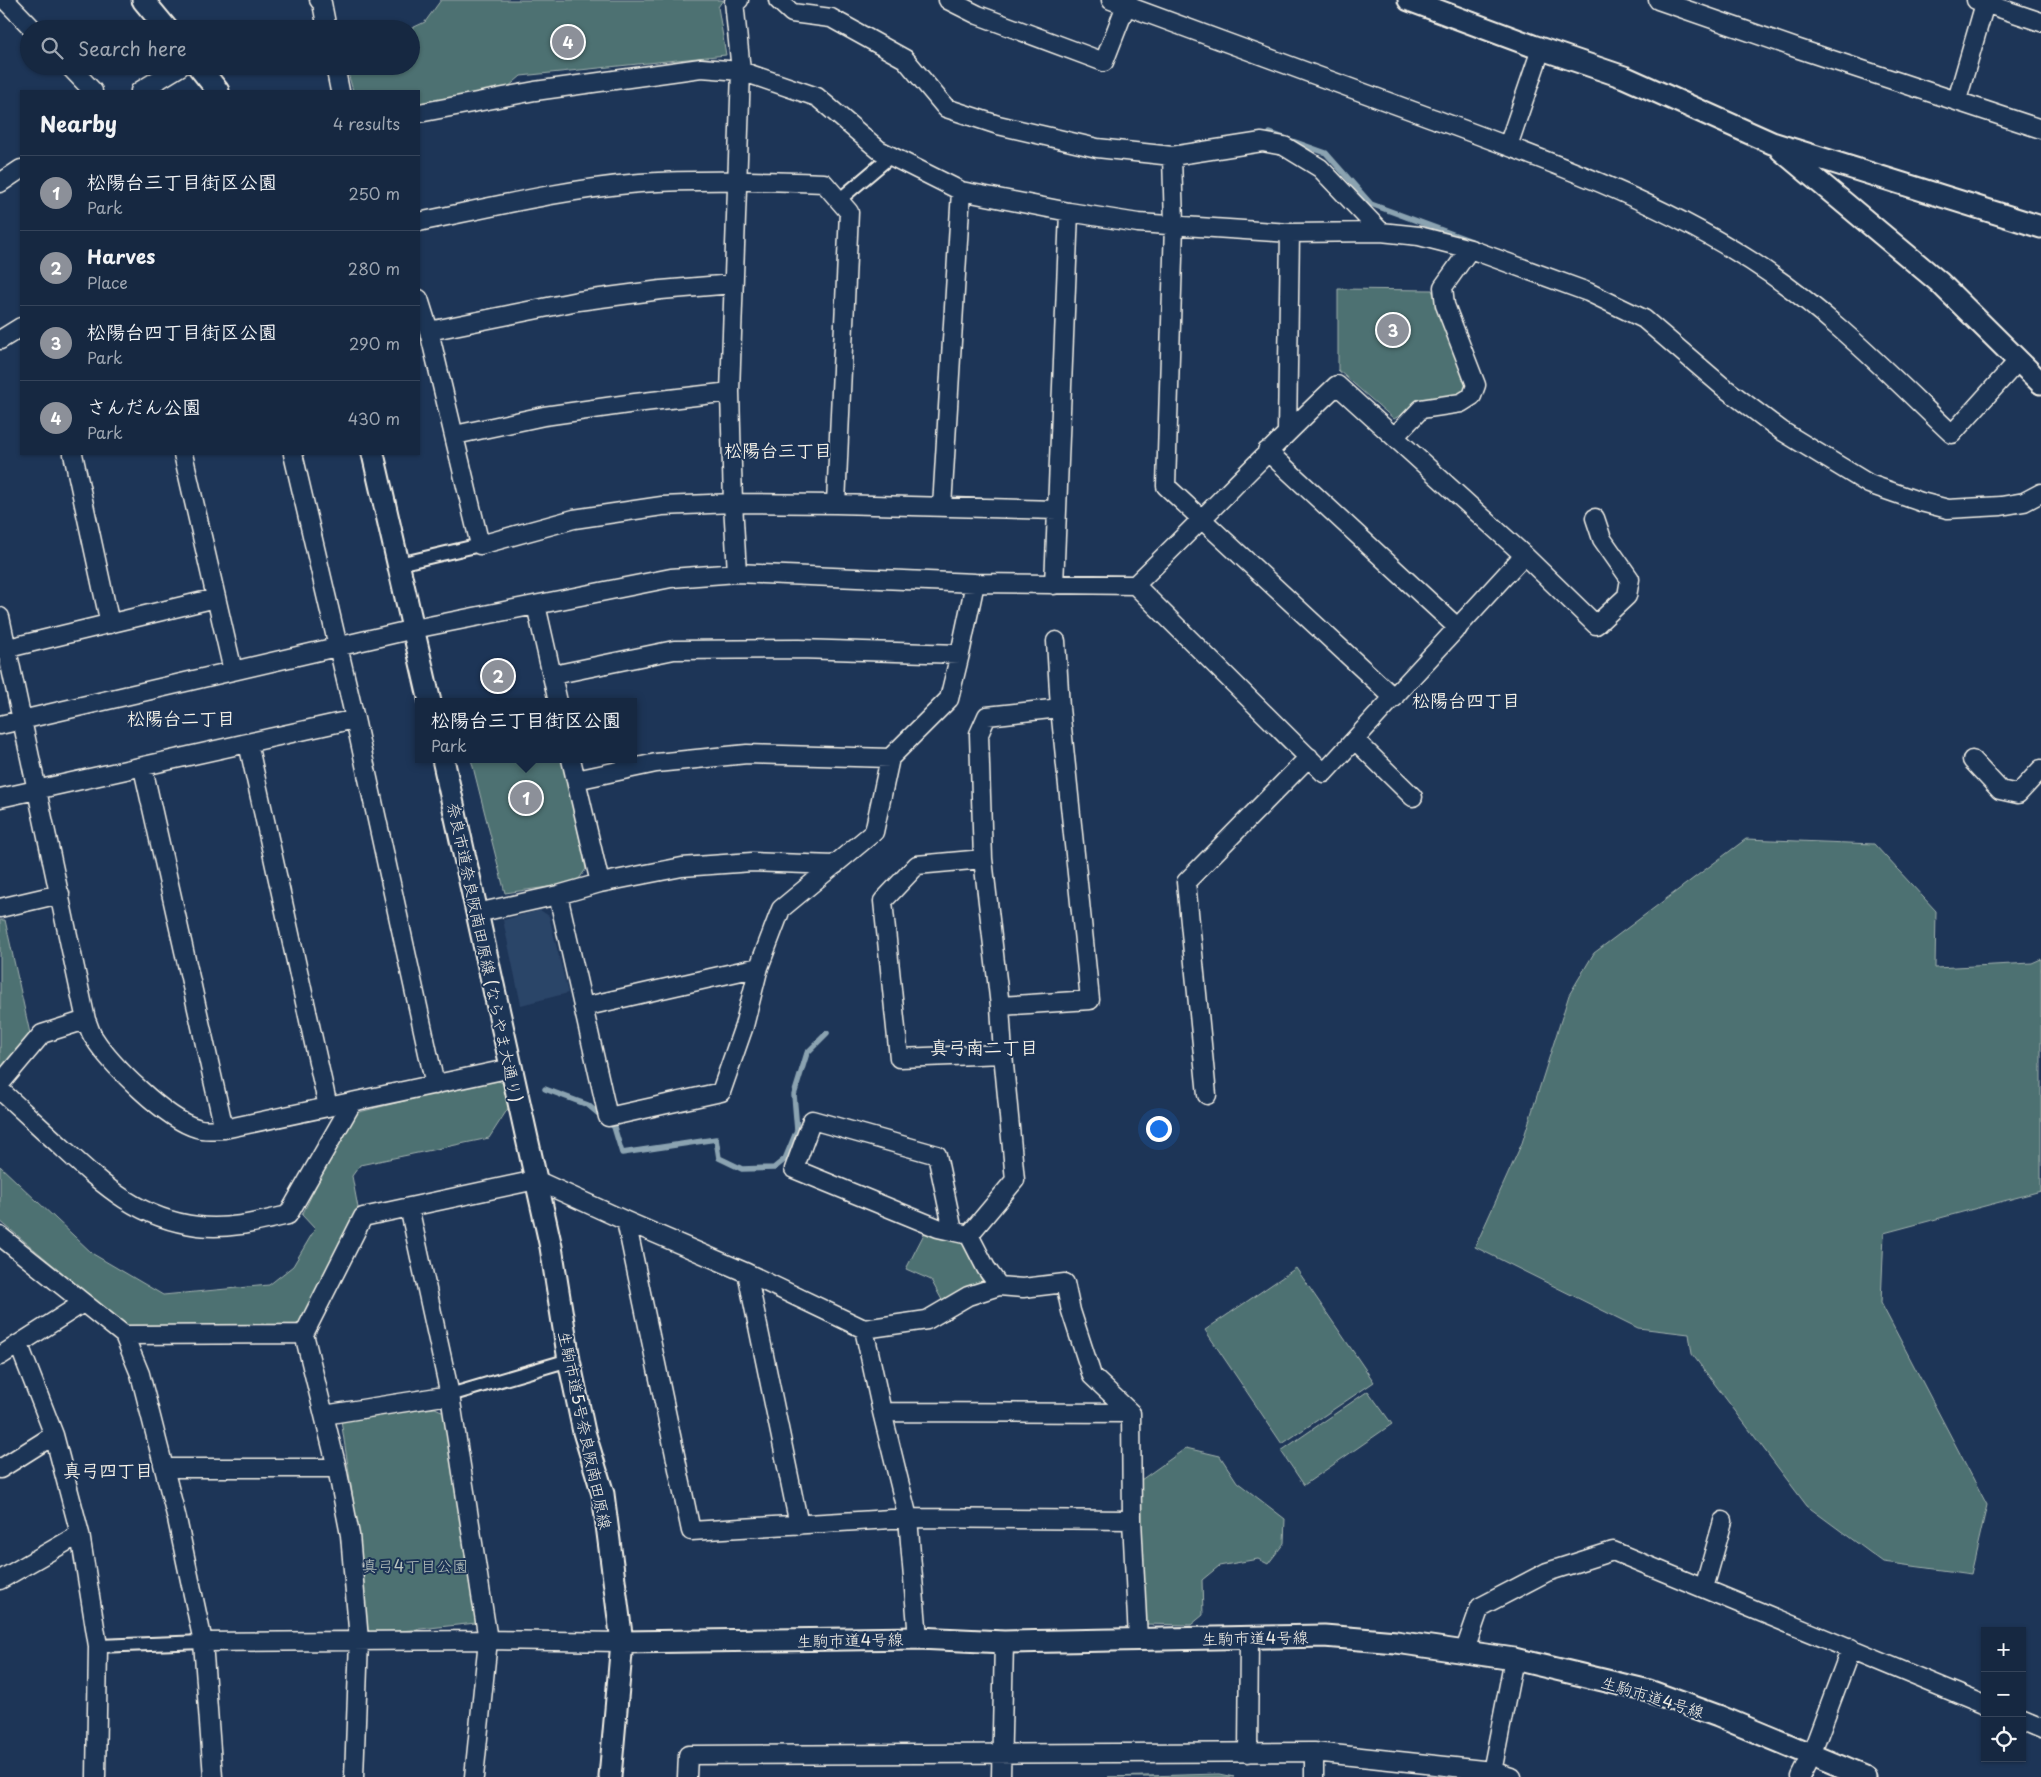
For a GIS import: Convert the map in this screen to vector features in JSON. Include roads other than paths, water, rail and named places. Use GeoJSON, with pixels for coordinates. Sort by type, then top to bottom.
{"type":"FeatureCollection","features":[{"type":"Feature","properties":{"kind":"street"},"geometry":{"type":"LineString","coordinates":[[5,0],[24,20]]}},
{"type":"Feature","properties":{"kind":"street"},"geometry":{"type":"LineString","coordinates":[[143,0],[160,20]]}},
{"type":"Feature","properties":{"kind":"street"},"geometry":{"type":"LineString","coordinates":[[737,573],[730,392],[741,71],[734,1],[739,0]]}},
{"type":"Feature","properties":{"kind":"street"},"geometry":{"type":"LineString","coordinates":[[778,0],[792,13],[831,18],[905,59],[946,108],[998,125],[1097,148],[1172,156],[1262,142],[1284,146],[1320,168],[1381,232]]}},
{"type":"Feature","properties":{"kind":"street"},"geometry":{"type":"LineString","coordinates":[[948,0],[978,15],[1104,62],[1122,2],[1508,146],[1628,195],[1685,221],[1752,261],[1804,298],[1854,341],[1952,434],[2018,361]]}},
{"type":"Feature","properties":{"kind":"street"},"geometry":{"type":"LineString","coordinates":[[1408,0],[1624,77],[1772,143],[2041,227]]}},
{"type":"Feature","properties":{"kind":"street"},"geometry":{"type":"LineString","coordinates":[[1658,0],[2041,129]]}},
{"type":"Feature","properties":{"kind":"street"},"geometry":{"type":"LineString","coordinates":[[323,1],[326,20]]}},
{"type":"Feature","properties":{"kind":"street"},"geometry":{"type":"LineString","coordinates":[[1957,100],[1982,1],[2041,22]]}},
{"type":"Feature","properties":{"kind":"street"},"geometry":{"type":"LineString","coordinates":[[1508,146],[1541,49]]}},
{"type":"Feature","properties":{"kind":"street"},"geometry":{"type":"LineString","coordinates":[[420,113],[535,91],[701,68],[741,71],[817,97],[879,150],[960,191],[1068,212],[1138,223],[1290,233],[1381,232],[1419,236],[1470,249],[1588,292],[1644,318],[1722,386],[1782,431],[1869,484],[1948,509],[2001,506],[2024,502],[2041,493]]}},
{"type":"Feature","properties":{"kind":"street"},"geometry":{"type":"LineString","coordinates":[[78,75],[92,90]]}},
{"type":"Feature","properties":{"kind":"street"},"geometry":{"type":"LineString","coordinates":[[142,90],[166,75]]}},
{"type":"Feature","properties":{"kind":"street"},"geometry":{"type":"LineString","coordinates":[[205,75],[217,90]]}},
{"type":"Feature","properties":{"kind":"street"},"geometry":{"type":"LineString","coordinates":[[337,75],[340,90]]}},
{"type":"Feature","properties":{"kind":"street"},"geometry":{"type":"LineString","coordinates":[[1772,143],[1939,282],[2041,383]]}},
{"type":"Feature","properties":{"kind":"street"},"geometry":{"type":"LineString","coordinates":[[839,200],[890,156]]}},
{"type":"Feature","properties":{"kind":"street"},"geometry":{"type":"LineString","coordinates":[[1172,156],[1174,226],[1166,486],[1394,698]]}},
{"type":"Feature","properties":{"kind":"street"},"geometry":{"type":"LineString","coordinates":[[1,180],[20,170]]}},
{"type":"Feature","properties":{"kind":"street"},"geometry":{"type":"LineString","coordinates":[[420,222],[564,192],[640,183],[737,180],[824,182],[849,212],[836,504]]}},
{"type":"Feature","properties":{"kind":"street"},"geometry":{"type":"LineString","coordinates":[[942,507],[960,191]]}},
{"type":"Feature","properties":{"kind":"street"},"geometry":{"type":"LineString","coordinates":[[1054,585],[1068,212]]}},
{"type":"Feature","properties":{"kind":"street"},"geometry":{"type":"LineString","coordinates":[[1287,432],[1290,233]]}},
{"type":"Feature","properties":{"kind":"street"},"geometry":{"type":"LineString","coordinates":[[1396,436],[1421,409],[1461,403],[1472,396],[1476,385],[1444,305],[1444,287],[1470,249]]}},
{"type":"Feature","properties":{"kind":"street"},"geometry":{"type":"LineString","coordinates":[[429,330],[578,301],[661,290],[733,284]]}},
{"type":"Feature","properties":{"kind":"street"},"geometry":{"type":"LineString","coordinates":[[420,302],[429,330],[480,544]]}},
{"type":"Feature","properties":{"kind":"street"},"geometry":{"type":"LineString","coordinates":[[0,340],[20,328]]}},
{"type":"Feature","properties":{"kind":"street"},"geometry":{"type":"LineString","coordinates":[[0,725],[339,648],[414,629],[671,578],[737,573],[975,583],[1134,585],[1202,519],[1267,451],[1337,385],[1396,436],[1596,625],[1627,596],[1630,579],[1602,539],[1594,518]]}},
{"type":"Feature","properties":{"kind":"street"},"geometry":{"type":"LineString","coordinates":[[455,435],[544,416],[730,392]]}},
{"type":"Feature","properties":{"kind":"street"},"geometry":{"type":"LineString","coordinates":[[1267,451],[1458,628]]}},
{"type":"Feature","properties":{"kind":"street"},"geometry":{"type":"LineString","coordinates":[[73,455],[110,624]]}},
{"type":"Feature","properties":{"kind":"street"},"geometry":{"type":"LineString","coordinates":[[182,455],[233,671]]}},
{"type":"Feature","properties":{"kind":"street"},"geometry":{"type":"LineString","coordinates":[[293,455],[355,719],[435,1085]]}},
{"type":"Feature","properties":{"kind":"street"},"geometry":{"type":"LineString","coordinates":[[373,455],[429,698]]}},
{"type":"Feature","properties":{"kind":"street"},"geometry":{"type":"LineString","coordinates":[[399,564],[574,519],[662,506],[733,503],[836,504],[1057,510]]}},
{"type":"Feature","properties":{"kind":"street"},"geometry":{"type":"LineString","coordinates":[[1134,585],[1324,773],[1524,555]]}},
{"type":"Feature","properties":{"kind":"street"},"geometry":{"type":"LineString","coordinates":[[558,895],[608,1117],[721,1092],[744,1026],[759,967],[780,909],[874,832],[890,758],[949,699],[975,583]]}},
{"type":"Feature","properties":{"kind":"street"},"geometry":{"type":"LineString","coordinates":[[4,649],[216,598]]}},
{"type":"Feature","properties":{"kind":"street"},"geometry":{"type":"LineString","coordinates":[[536,605],[557,698]]}},
{"type":"Feature","properties":{"kind":"street"},"geometry":{"type":"LineString","coordinates":[[0,617],[4,649],[22,719],[86,1020],[93,1037],[130,1079],[173,1116],[198,1129],[224,1129],[512,1068]]}},
{"type":"Feature","properties":{"kind":"street"},"geometry":{"type":"LineString","coordinates":[[1000,1006],[1090,1000],[1060,708],[1056,642]]}},
{"type":"Feature","properties":{"kind":"street"},"geometry":{"type":"LineString","coordinates":[[553,675],[674,650],[799,649],[960,654]]}},
{"type":"Feature","properties":{"kind":"street"},"geometry":{"type":"LineString","coordinates":[[961,1233],[1015,1180],[1000,1006],[984,859],[979,734],[987,716],[1060,708]]}},
{"type":"Feature","properties":{"kind":"street"},"geometry":{"type":"LineString","coordinates":[[0,798],[142,768],[355,719]]}},
{"type":"Feature","properties":{"kind":"street"},"geometry":{"type":"LineString","coordinates":[[1355,740],[1413,797]]}},
{"type":"Feature","properties":{"kind":"street"},"geometry":{"type":"LineString","coordinates":[[248,743],[328,1108]]}},
{"type":"Feature","properties":{"kind":"street"},"geometry":{"type":"LineString","coordinates":[[576,780],[656,763],[747,754],[890,758]]}},
{"type":"Feature","properties":{"kind":"street"},"geometry":{"type":"LineString","coordinates":[[1206,1095],[1186,882],[1308,757]]}},
{"type":"Feature","properties":{"kind":"street"},"geometry":{"type":"LineString","coordinates":[[1972,760],[2000,790],[2018,794],[2041,769]]}},
{"type":"Feature","properties":{"kind":"street","name":"奈良市道奈良阪南田原線 (ならやま大通り)"},"geometry":{"type":"LineString","coordinates":[[444,763],[528,1145]]}},
{"type":"Feature","properties":{"kind":"street"},"geometry":{"type":"LineString","coordinates":[[572,763],[600,883]]}},
{"type":"Feature","properties":{"kind":"street"},"geometry":{"type":"LineString","coordinates":[[142,768],[224,1129]]}},
{"type":"Feature","properties":{"kind":"street"},"geometry":{"type":"LineString","coordinates":[[984,859],[917,864],[883,901],[899,1058],[1003,1054]]}},
{"type":"Feature","properties":{"kind":"street"},"geometry":{"type":"LineString","coordinates":[[477,913],[558,895],[600,883],[682,867],[752,862],[835,865]]}},
{"type":"Feature","properties":{"kind":"street"},"geometry":{"type":"LineString","coordinates":[[0,908],[60,894]]}},
{"type":"Feature","properties":{"kind":"street"},"geometry":{"type":"LineString","coordinates":[[583,1007],[759,967]]}},
{"type":"Feature","properties":{"kind":"street"},"geometry":{"type":"LineString","coordinates":[[0,1084],[42,1034],[86,1020]]}},
{"type":"Feature","properties":{"kind":"street"},"geometry":{"type":"LineString","coordinates":[[0,1090],[98,1180],[124,1200],[145,1212],[198,1226],[240,1226],[288,1216],[352,1103]]}},
{"type":"Feature","properties":{"kind":"street"},"geometry":{"type":"LineString","coordinates":[[961,1233],[938,1228],[794,1169],[812,1120],[937,1155],[961,1233],[999,1286]]}},
{"type":"Feature","properties":{"kind":"street","name":"生駒市道5号奈良阪南田原線"},"geometry":{"type":"LineString","coordinates":[[528,1145],[551,1247],[569,1360],[584,1432],[603,1494],[622,1642],[610,1777]]}},
{"type":"Feature","properties":{"kind":"street"},"geometry":{"type":"LineString","coordinates":[[354,1777],[359,1640],[350,1535],[337,1468],[304,1334],[362,1217],[536,1180],[747,1273],[864,1329],[927,1320],[968,1296],[999,1286],[1023,1288],[1064,1283],[1070,1311],[1092,1376],[1131,1413],[1132,1520],[1138,1639]]}},
{"type":"Feature","properties":{"kind":"street"},"geometry":{"type":"LineString","coordinates":[[409,1207],[450,1395],[488,1640],[474,1777]]}},
{"type":"Feature","properties":{"kind":"street"},"geometry":{"type":"LineString","coordinates":[[626,1221],[691,1530],[908,1518],[1132,1520]]}},
{"type":"Feature","properties":{"kind":"street"},"geometry":{"type":"LineString","coordinates":[[0,1236],[124,1335],[140,1374],[179,1528],[203,1642],[213,1777]]}},
{"type":"Feature","properties":{"kind":"street"},"geometry":{"type":"LineString","coordinates":[[747,1273],[799,1525]]}},
{"type":"Feature","properties":{"kind":"street"},"geometry":{"type":"LineString","coordinates":[[0,1356],[83,1303]]}},
{"type":"Feature","properties":{"kind":"street"},"geometry":{"type":"LineString","coordinates":[[864,1329],[908,1518],[918,1638]]}},
{"type":"Feature","properties":{"kind":"street"},"geometry":{"type":"LineString","coordinates":[[124,1335],[304,1334]]}},
{"type":"Feature","properties":{"kind":"street"},"geometry":{"type":"LineString","coordinates":[[19,1345],[54,1435],[80,1534],[98,1646],[96,1777]]}},
{"type":"Feature","properties":{"kind":"street"},"geometry":{"type":"LineString","coordinates":[[324,1415],[450,1395],[569,1360]]}},
{"type":"Feature","properties":{"kind":"street"},"geometry":{"type":"LineString","coordinates":[[882,1412],[1131,1413]]}},
{"type":"Feature","properties":{"kind":"street"},"geometry":{"type":"LineString","coordinates":[[0,1469],[54,1435]]}},
{"type":"Feature","properties":{"kind":"street"},"geometry":{"type":"LineString","coordinates":[[164,1468],[337,1468]]}},
{"type":"Feature","properties":{"kind":"street"},"geometry":{"type":"LineString","coordinates":[[1704,1588],[1723,1521]]}},
{"type":"Feature","properties":{"kind":"street"},"geometry":{"type":"LineString","coordinates":[[0,1580],[80,1534]]}},
{"type":"Feature","properties":{"kind":"street"},"geometry":{"type":"LineString","coordinates":[[1464,1653],[1480,1607],[1547,1572],[1612,1551],[1852,1648],[1981,1703]]}},
{"type":"Feature","properties":{"kind":"street","name":"生駒市道4号線"},"geometry":{"type":"LineString","coordinates":[[622,1642],[918,1638],[1004,1642],[1324,1636],[1396,1642],[1514,1659],[1649,1691],[1718,1716],[1866,1777]]}},
{"type":"Feature","properties":{"kind":"street"},"geometry":{"type":"LineString","coordinates":[[1248,1753],[1249,1638]]}},
{"type":"Feature","properties":{"kind":"street"},"geometry":{"type":"LineString","coordinates":[[98,1646],[203,1642],[359,1640],[622,1642]]}},
{"type":"Feature","properties":{"kind":"street"},"geometry":{"type":"LineString","coordinates":[[1001,1777],[1004,1642]]}},
{"type":"Feature","properties":{"kind":"street"},"geometry":{"type":"LineString","coordinates":[[1800,1777],[1811,1755],[1852,1648]]}},
{"type":"Feature","properties":{"kind":"street"},"geometry":{"type":"LineString","coordinates":[[1491,1774],[1514,1659]]}},
{"type":"Feature","properties":{"kind":"street"},"geometry":{"type":"LineString","coordinates":[[2026,1723],[2041,1729]]}},
{"type":"Feature","properties":{"kind":"street"},"geometry":{"type":"LineString","coordinates":[[1314,1752],[1314,1777]]}},
{"type":"Feature","properties":{"kind":"street"},"geometry":{"type":"LineString","coordinates":[[687,1777],[688,1755],[1314,1752],[1511,1777]]}},
{"type":"Feature","properties":{"kind":"waterway"},"geometry":{"type":"LineString","coordinates":[[1270,133],[1326,153],[1371,204],[1477,243]]}},
{"type":"Feature","properties":{"kind":"waterway"},"geometry":{"type":"LineString","coordinates":[[545,1089],[588,1105],[614,1127],[622,1153],[716,1139],[719,1158],[742,1169],[774,1168],[785,1159],[797,1130],[794,1095],[807,1053],[827,1033]]}},
{"type":"Feature","properties":{"kind":"place","name":"さんだん公園"},"geometry":{"type":"Point","coordinates":[568,42]}},
{"type":"Feature","properties":{"kind":"place","name":"松陽台四丁目街区公園"},"geometry":{"type":"Point","coordinates":[1393,330]}},
{"type":"Feature","properties":{"kind":"place","name":"Harves"},"geometry":{"type":"Point","coordinates":[498,676]}},
{"type":"Feature","properties":{"kind":"place","name":"松陽台三丁目街区公園"},"geometry":{"type":"Point","coordinates":[526,798]}},
{"type":"Feature","properties":{"kind":"district","name":"松陽台三丁目"},"geometry":{"type":"Point","coordinates":[778,449]}},
{"type":"Feature","properties":{"kind":"district","name":"松陽台四丁目"},"geometry":{"type":"Point","coordinates":[1466,699]}},
{"type":"Feature","properties":{"kind":"district","name":"松陽台二丁目"},"geometry":{"type":"Point","coordinates":[181,717]}},
{"type":"Feature","properties":{"kind":"district","name":"真弓南二丁目"},"geometry":{"type":"Point","coordinates":[984,1046]}},
{"type":"Feature","properties":{"kind":"district","name":"真弓四丁目"},"geometry":{"type":"Point","coordinates":[108,1469]}},
{"type":"Feature","properties":{"kind":"park label","name":"真弓4丁目公園"},"geometry":{"type":"Point","coordinates":[415,1565]}}]}
